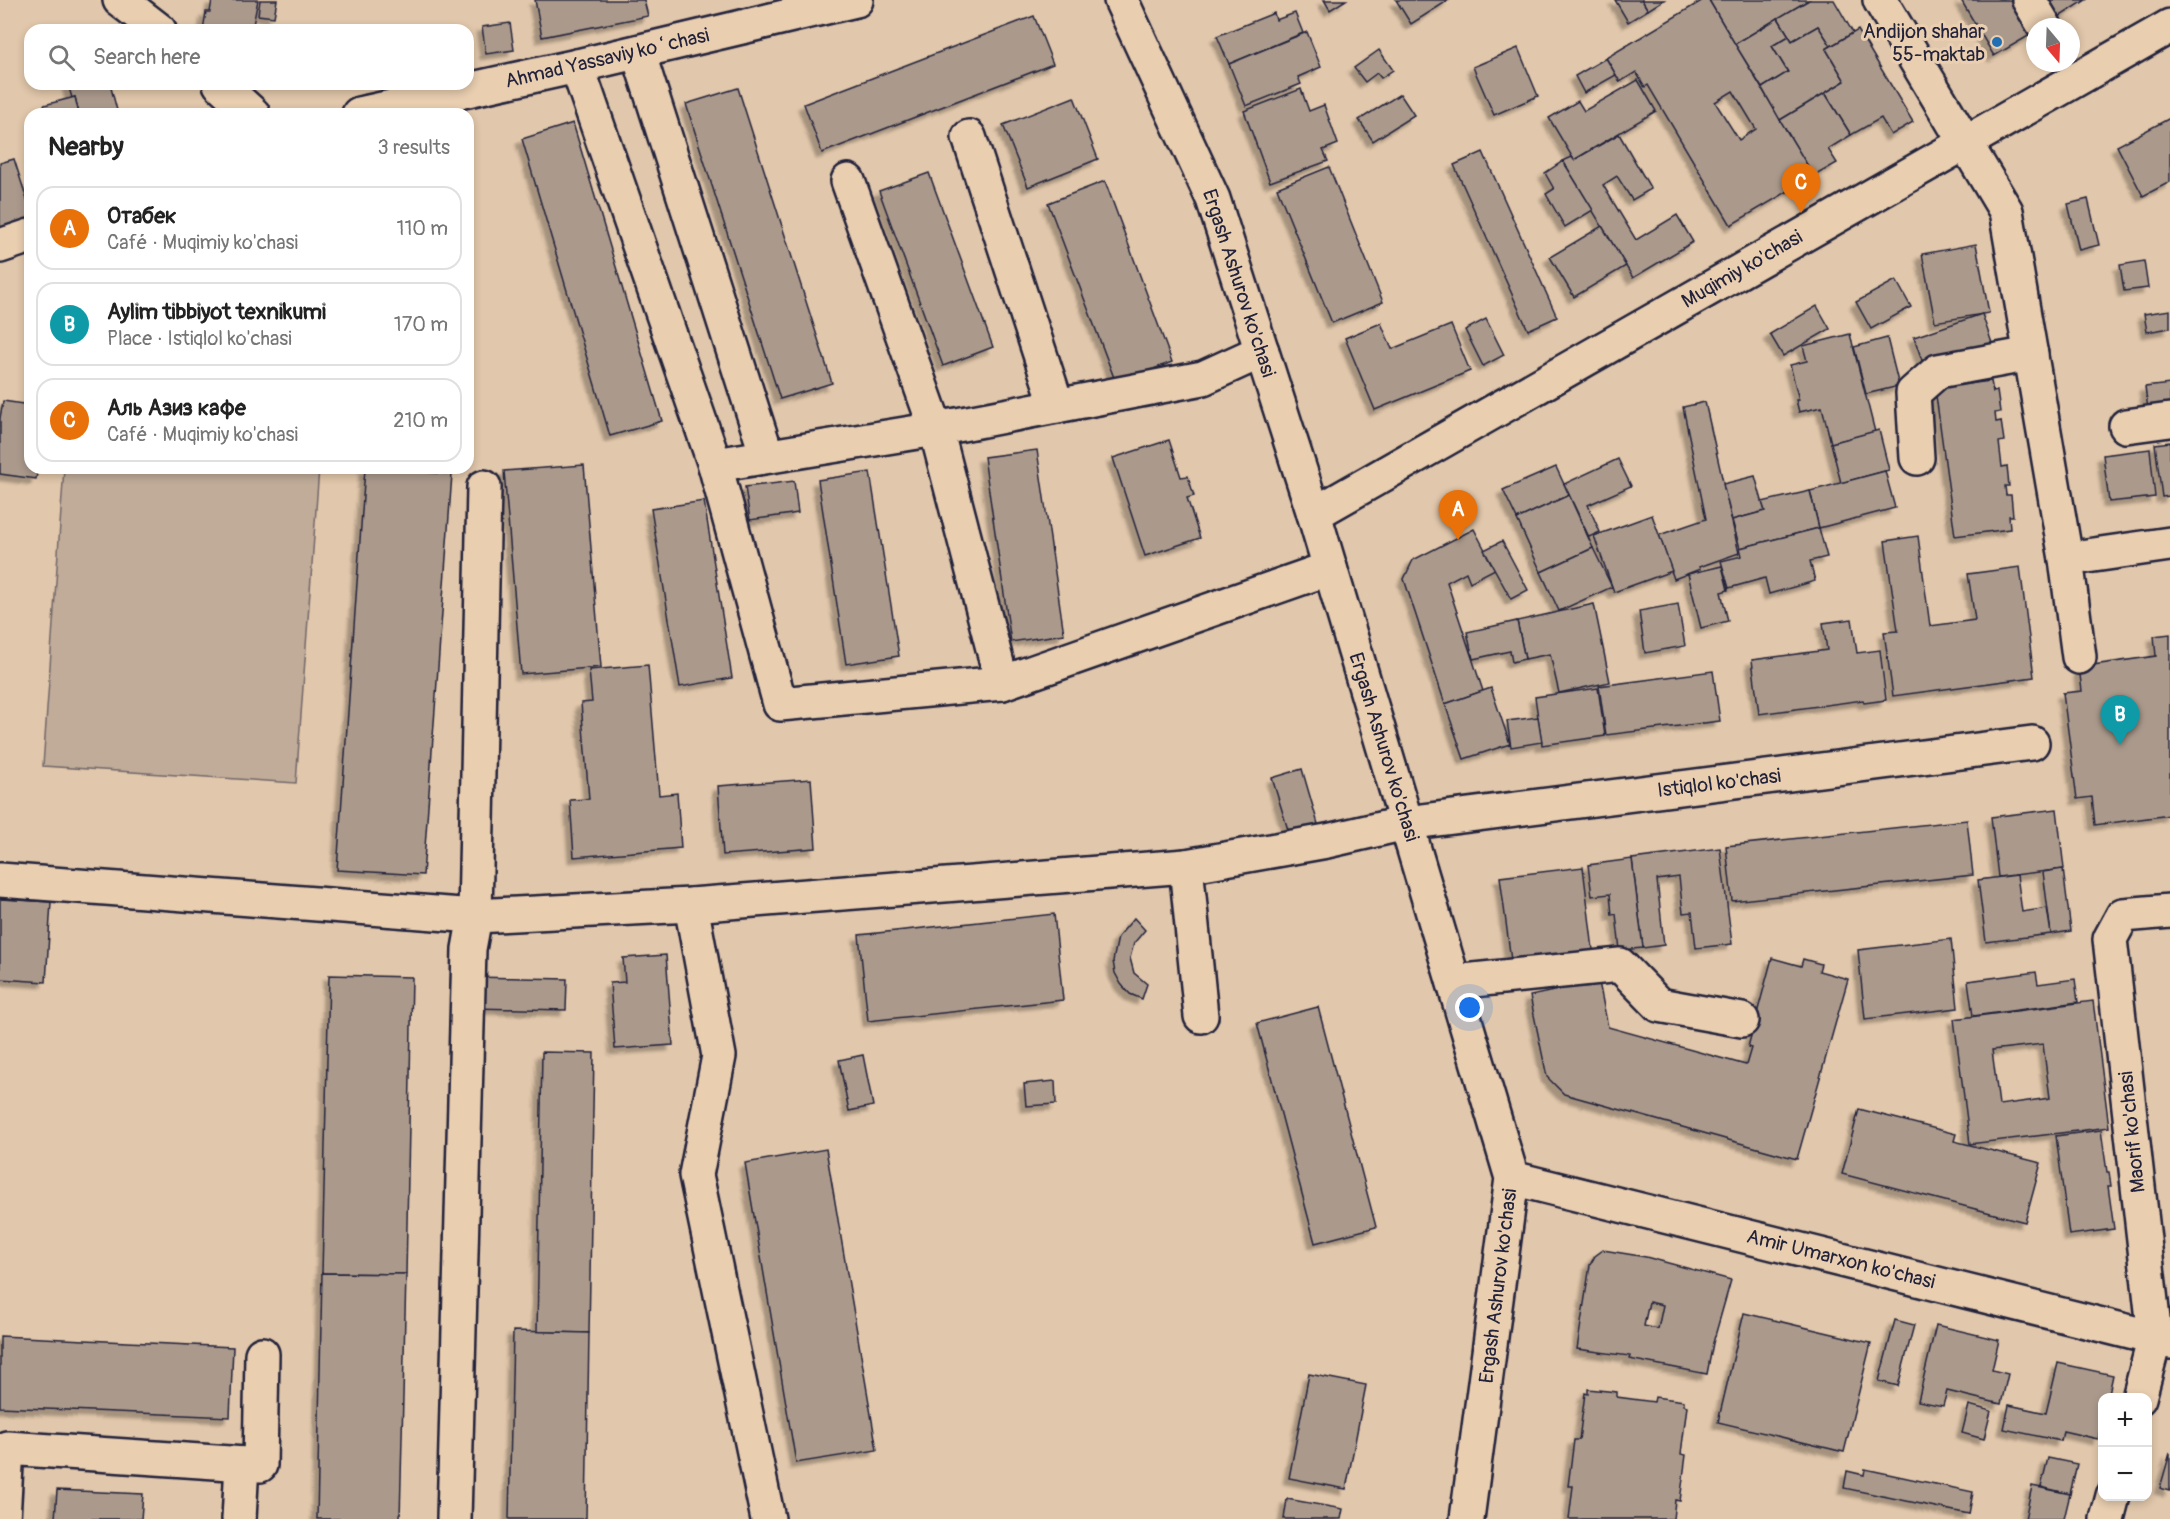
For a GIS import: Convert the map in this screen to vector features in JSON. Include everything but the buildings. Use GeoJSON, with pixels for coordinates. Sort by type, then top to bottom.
{"type":"FeatureCollection","features":[{"type":"Feature","properties":{"kind":"street"},"geometry":{"type":"LineString","coordinates":[[120,0],[151,24]]}},
{"type":"Feature","properties":{"kind":"street"},"geometry":{"type":"LineString","coordinates":[[159,24],[160,0]]}},
{"type":"Feature","properties":{"kind":"street","name":"Ahmad Yassaviy koʻchasi"},"geometry":{"type":"LineString","coordinates":[[474,89],[856,0]]}},
{"type":"Feature","properties":{"kind":"street","name":"Ergash Ashurov ko'chasi"},"geometry":{"type":"LineString","coordinates":[[1122,0],[1213,199],[1314,514],[1512,1178],[1467,1519]]}},
{"type":"Feature","properties":{"kind":"street"},"geometry":{"type":"LineString","coordinates":[[1880,0],[2006,211],[2066,559],[2079,657]]}},
{"type":"Feature","properties":{"kind":"street"},"geometry":{"type":"LineString","coordinates":[[2029,0],[2040,18]]}},
{"type":"Feature","properties":{"kind":"street","name":"Muqimiy ko'chasi"},"geometry":{"type":"LineString","coordinates":[[2080,67],[2170,27]]}},
{"type":"Feature","properties":{"kind":"street"},"geometry":{"type":"LineString","coordinates":[[638,52],[767,456]]}},
{"type":"Feature","properties":{"kind":"street"},"geometry":{"type":"LineString","coordinates":[[578,66],[715,465],[780,704],[1002,683],[1330,568]]}},
{"type":"Feature","properties":{"kind":"street","name":"Muqimiy ko'chasi"},"geometry":{"type":"LineString","coordinates":[[1314,514],[1965,142],[2070,72]]}},
{"type":"Feature","properties":{"kind":"street"},"geometry":{"type":"LineString","coordinates":[[227,90],[246,108]]}},
{"type":"Feature","properties":{"kind":"street","name":"Ahmad Yassaviy koʻchasi"},"geometry":{"type":"LineString","coordinates":[[386,108],[468,90]]}},
{"type":"Feature","properties":{"kind":"street"},"geometry":{"type":"LineString","coordinates":[[969,137],[1058,406]]}},
{"type":"Feature","properties":{"kind":"street"},"geometry":{"type":"LineString","coordinates":[[848,181],[936,429],[1002,683]]}},
{"type":"Feature","properties":{"kind":"street"},"geometry":{"type":"LineString","coordinates":[[0,246],[24,238]]}},
{"type":"Feature","properties":{"kind":"street"},"geometry":{"type":"LineString","coordinates":[[715,465],[936,429],[1203,378],[1262,351]]}},
{"type":"Feature","properties":{"kind":"street"},"geometry":{"type":"LineString","coordinates":[[1917,458],[1913,393],[1938,371],[2031,354]]}},
{"type":"Feature","properties":{"kind":"street"},"geometry":{"type":"LineString","coordinates":[[2126,426],[2170,420]]}},
{"type":"Feature","properties":{"kind":"street"},"geometry":{"type":"LineString","coordinates":[[454,1519],[469,949],[475,916],[484,487]]}},
{"type":"Feature","properties":{"kind":"street"},"geometry":{"type":"LineString","coordinates":[[2066,559],[2170,543]]}},
{"type":"Feature","properties":{"kind":"street","name":"Istiqlol ko'chasi"},"geometry":{"type":"LineString","coordinates":[[0,880],[475,916],[691,905],[1186,867],[1327,841],[1406,823],[2032,743]]}},
{"type":"Feature","properties":{"kind":"street"},"geometry":{"type":"LineString","coordinates":[[1186,867],[1200,1016]]}},
{"type":"Feature","properties":{"kind":"street"},"geometry":{"type":"LineString","coordinates":[[691,905],[719,1056],[696,1175],[768,1519]]}},
{"type":"Feature","properties":{"kind":"street","name":"Maorif ko'chasi"},"geometry":{"type":"LineString","coordinates":[[2141,1393],[2163,1340],[2110,939],[2123,915],[2170,911]]}},
{"type":"Feature","properties":{"kind":"street"},"geometry":{"type":"LineString","coordinates":[[1454,982],[1620,965],[1659,1005],[1742,1020]]}},
{"type":"Feature","properties":{"kind":"street","name":"Amir Umarxon ko'chasi"},"geometry":{"type":"LineString","coordinates":[[1512,1178],[2163,1340]]}},
{"type":"Feature","properties":{"kind":"street"},"geometry":{"type":"LineString","coordinates":[[3,1519],[4,1448],[260,1466],[262,1354]]}},
{"type":"Feature","properties":{"kind":"street"},"geometry":{"type":"LineString","coordinates":[[239,1519],[242,1464]]}},
{"type":"Feature","properties":{"kind":"street"},"geometry":{"type":"LineString","coordinates":[[2107,1519],[2112,1501]]}},
{"type":"Feature","properties":{"kind":"shaded area"},"geometry":{"type":"Polygon","coordinates":[[[64,474],[319,474],[296,783],[43,766],[64,474]]]}},
{"type":"Feature","properties":{"kind":"place","name":"Andijon shahar 55-maktab"},"geometry":{"type":"Point","coordinates":[1997,42]}},
{"type":"Feature","properties":{"kind":"place","name":"Аль Азиз кафе"},"geometry":{"type":"Point","coordinates":[1801,213]}},
{"type":"Feature","properties":{"kind":"place","name":"Отабек"},"geometry":{"type":"Point","coordinates":[1458,540]}},
{"type":"Feature","properties":{"kind":"place","name":"Aylim tibbiyot texnikumi"},"geometry":{"type":"Point","coordinates":[2120,745]}}]}
